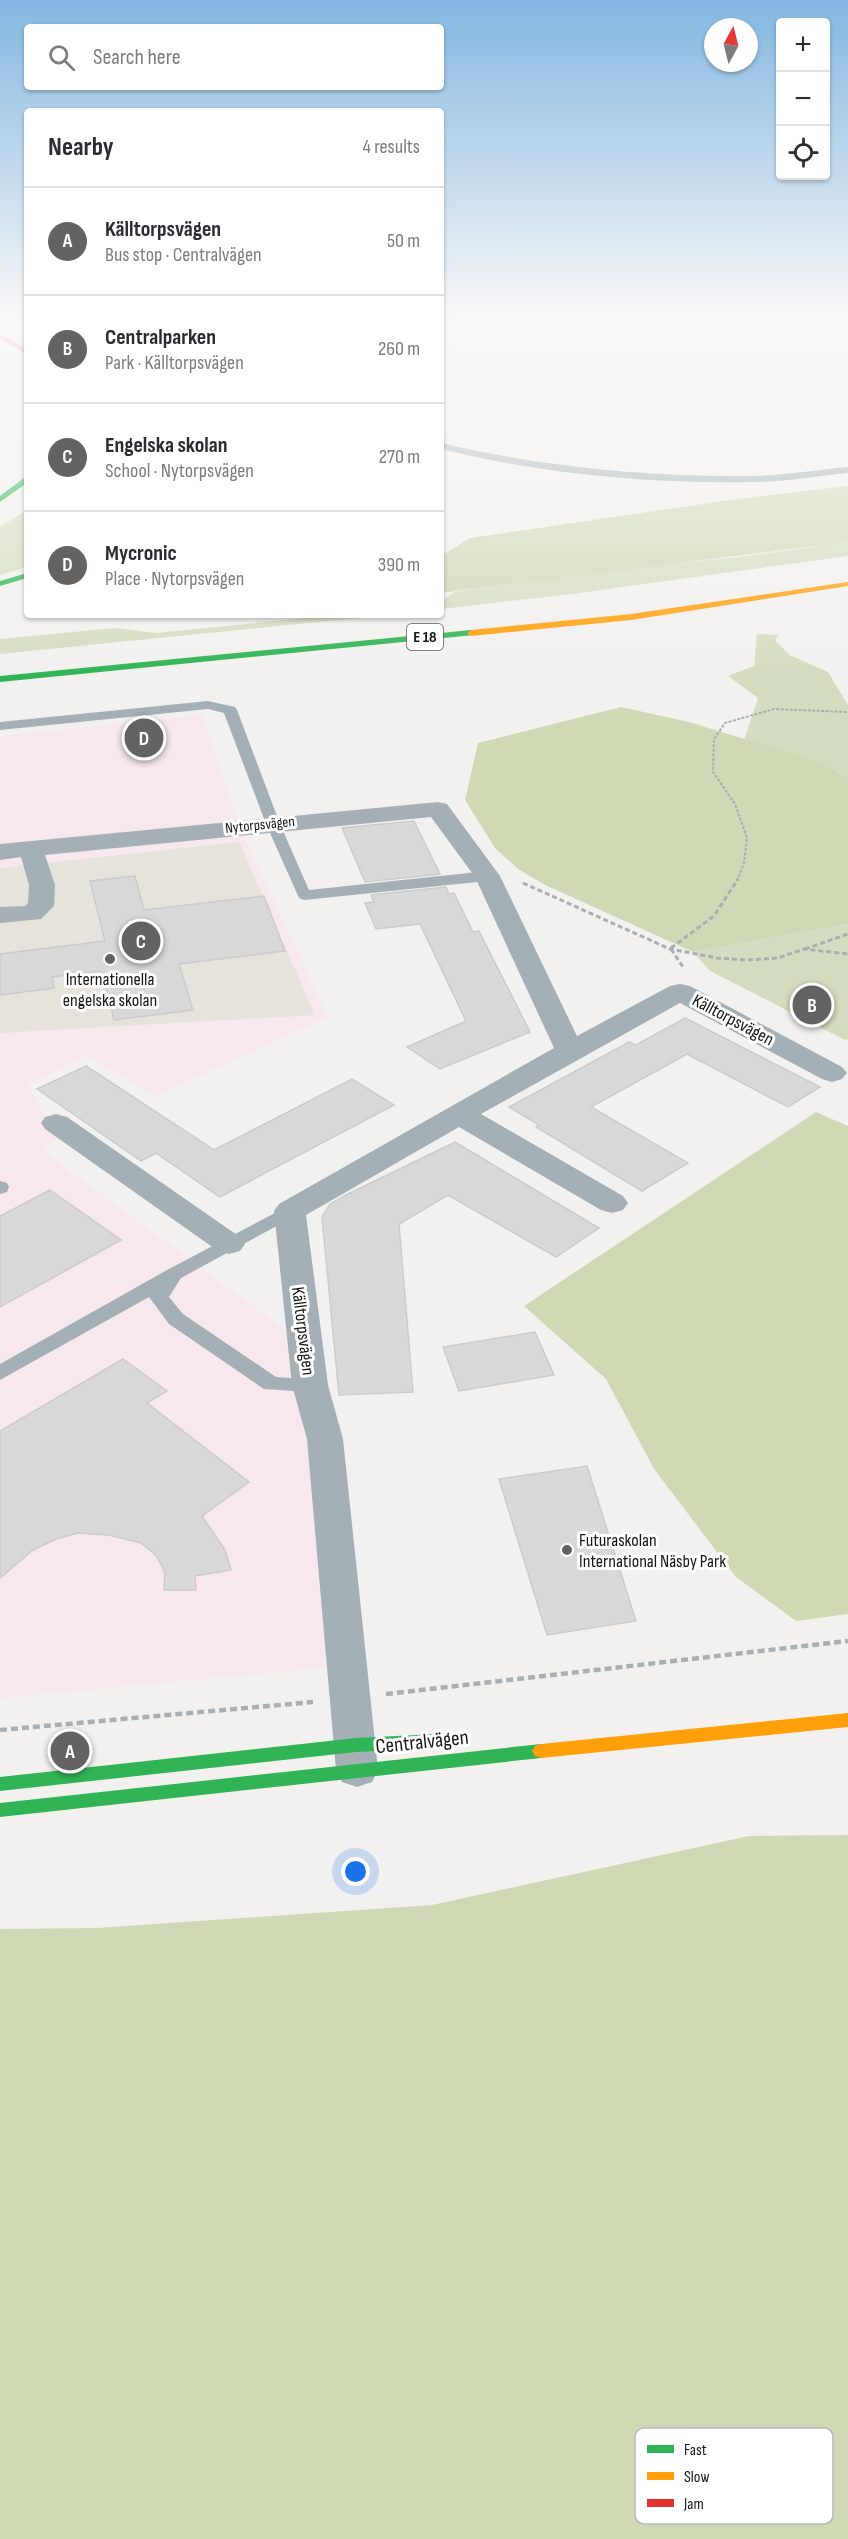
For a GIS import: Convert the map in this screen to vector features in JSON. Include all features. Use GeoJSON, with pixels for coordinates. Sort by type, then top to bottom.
{"type":"FeatureCollection","features":[{"type":"Feature","properties":{"kind":"main road"},"geometry":{"type":"LineString","coordinates":[[0,500],[24,482]]}},
{"type":"Feature","properties":{"kind":"main road"},"geometry":{"type":"LineString","coordinates":[[0,584],[24,576]]}},
{"type":"Feature","properties":{"kind":"main road","name":"E 18"},"geometry":{"type":"LineString","coordinates":[[0,680],[631,617],[848,584]]}},
{"type":"Feature","properties":{"kind":"main road","name":"Centralvägen"},"geometry":{"type":"LineString","coordinates":[[0,1784],[848,1720]]}},
{"type":"Feature","properties":{"kind":"main road","name":"Centralvägen"},"geometry":{"type":"LineString","coordinates":[[567,1734],[848,1720]]}},
{"type":"Feature","properties":{"kind":"main road","name":"Centralvägen"},"geometry":{"type":"LineString","coordinates":[[0,1810],[357,1758],[450,1740]]}},
{"type":"Feature","properties":{"kind":"street","name":"Nytorpsvägen"},"geometry":{"type":"LineString","coordinates":[[0,852],[438,809],[487,876]]}},
{"type":"Feature","properties":{"kind":"street"},"geometry":{"type":"LineString","coordinates":[[0,915],[32,913],[42,906],[42,885],[31,849]]}},
{"type":"Feature","properties":{"kind":"street"},"geometry":{"type":"LineString","coordinates":[[487,876],[570,1051]]}},
{"type":"Feature","properties":{"kind":"street","name":"Källtorpsvägen"},"geometry":{"type":"LineString","coordinates":[[357,1758],[325,1439],[310,1385],[290,1211],[570,1051],[680,992],[832,1073]]}},
{"type":"Feature","properties":{"kind":"street"},"geometry":{"type":"LineString","coordinates":[[460,1115],[612,1203]]}},
{"type":"Feature","properties":{"kind":"street"},"geometry":{"type":"LineString","coordinates":[[56,1123],[229,1244]]}},
{"type":"Feature","properties":{"kind":"lane"},"geometry":{"type":"LineString","coordinates":[[444,447],[532,464],[666,478],[755,479],[848,470]]}},
{"type":"Feature","properties":{"kind":"lane"},"geometry":{"type":"LineString","coordinates":[[0,726],[208,705],[230,711],[273,824],[304,895],[487,876]]}},
{"type":"Feature","properties":{"kind":"lane"},"geometry":{"type":"LineString","coordinates":[[0,1373],[290,1211]]}},
{"type":"Feature","properties":{"kind":"lane"},"geometry":{"type":"LineString","coordinates":[[174,1274],[159,1297],[176,1319],[271,1384],[310,1385]]}},
{"type":"Feature","properties":{"kind":"path"},"geometry":{"type":"LineString","coordinates":[[670,949],[714,916],[736,884],[744,862],[747,838],[735,804],[713,772],[714,739],[725,723],[774,709],[848,712]]}},
{"type":"Feature","properties":{"kind":"path"},"geometry":{"type":"LineString","coordinates":[[523,883],[670,949],[717,958],[752,960],[778,958],[848,934]]}},
{"type":"Feature","properties":{"kind":"path"},"geometry":{"type":"LineString","coordinates":[[804,949],[848,954]]}},
{"type":"Feature","properties":{"kind":"path"},"geometry":{"type":"LineString","coordinates":[[0,1730],[350,1698],[848,1641]]}},
{"type":"Feature","properties":{"kind":"shaded area"},"geometry":{"type":"Polygon","coordinates":[[[202,715],[242,833],[328,1017],[155,1096],[87,1056],[28,1085],[58,1139],[40,1149],[303,1343],[346,1666],[0,1698],[0,736],[202,715]]]}},
{"type":"Feature","properties":{"kind":"shaded area"},"geometry":{"type":"Polygon","coordinates":[[[239,842],[315,1015],[0,1033],[0,868],[239,842]]]}},
{"type":"Feature","properties":{"kind":"green space"},"geometry":{"type":"Polygon","coordinates":[[[848,486],[848,542],[444,593],[444,554],[470,538],[737,499],[848,486]]]}},
{"type":"Feature","properties":{"kind":"green space"},"geometry":{"type":"Polygon","coordinates":[[[24,512],[24,568],[0,575],[0,527],[24,512]]]}},
{"type":"Feature","properties":{"kind":"green space"},"geometry":{"type":"Polygon","coordinates":[[[848,542],[848,556],[572,594],[444,609],[444,599],[454,592],[602,571],[739,557],[848,542]]]}},
{"type":"Feature","properties":{"kind":"green space"},"geometry":{"type":"Polygon","coordinates":[[[304,618],[359,618],[0,654],[0,639],[115,628],[156,633],[304,618]]]}},
{"type":"Feature","properties":{"kind":"green space"},"geometry":{"type":"Polygon","coordinates":[[[757,634],[779,635],[775,641],[790,655],[828,672],[848,705],[848,777],[820,762],[744,740],[758,698],[728,676],[754,666],[757,634]]]}},
{"type":"Feature","properties":{"kind":"green space"},"geometry":{"type":"Polygon","coordinates":[[[621,707],[689,722],[820,762],[848,777],[848,924],[693,952],[545,885],[518,869],[495,848],[465,800],[478,743],[621,707]]]}},
{"type":"Feature","properties":{"kind":"green space"},"geometry":{"type":"Polygon","coordinates":[[[848,924],[848,1039],[845,1040],[710,971],[693,952],[848,924]]]}},
{"type":"Feature","properties":{"kind":"green space"},"geometry":{"type":"Polygon","coordinates":[[[816,1112],[848,1126],[848,1614],[796,1621],[736,1577],[654,1469],[606,1379],[524,1306],[816,1112]]]}},
{"type":"Feature","properties":{"kind":"green space"},"geometry":{"type":"Polygon","coordinates":[[[848,1835],[848,2539],[0,2539],[0,1929],[97,1928],[432,1905],[749,1836],[848,1835]]]}},
{"type":"Feature","properties":{"kind":"building"},"geometry":{"type":"Polygon","coordinates":[[[414,821],[440,874],[365,882],[342,828],[414,821]]]}},
{"type":"Feature","properties":{"kind":"building","name":"Internationella engelska skolan"},"geometry":{"type":"Polygon","coordinates":[[[135,876],[144,910],[264,896],[285,951],[179,964],[193,1010],[114,1020],[102,971],[52,977],[54,988],[0,995],[0,954],[105,941],[90,881],[135,876]]]}},
{"type":"Feature","properties":{"kind":"building"},"geometry":{"type":"Polygon","coordinates":[[[446,887],[449,894],[454,893],[473,932],[479,931],[530,1032],[440,1069],[407,1047],[466,1021],[420,924],[376,929],[365,903],[374,902],[371,895],[446,887]]]}},
{"type":"Feature","properties":{"kind":"building"},"geometry":{"type":"Polygon","coordinates":[[[685,1018],[820,1087],[788,1107],[687,1054],[591,1107],[688,1163],[642,1191],[536,1127],[539,1125],[509,1107],[629,1042],[636,1045],[685,1018]]]}},
{"type":"Feature","properties":{"kind":"building"},"geometry":{"type":"Polygon","coordinates":[[[86,1066],[214,1150],[352,1079],[394,1105],[220,1197],[156,1153],[141,1161],[37,1089],[86,1066]]]}},
{"type":"Feature","properties":{"kind":"building"},"geometry":{"type":"Polygon","coordinates":[[[455,1142],[599,1228],[556,1257],[448,1195],[399,1224],[413,1392],[339,1395],[322,1217],[330,1204],[455,1142]]]}},
{"type":"Feature","properties":{"kind":"building"},"geometry":{"type":"Polygon","coordinates":[[[50,1190],[121,1240],[0,1307],[0,1216],[50,1190]]]}},
{"type":"Feature","properties":{"kind":"building"},"geometry":{"type":"Polygon","coordinates":[[[535,1332],[554,1375],[459,1391],[443,1347],[535,1332]]]}},
{"type":"Feature","properties":{"kind":"building"},"geometry":{"type":"Polygon","coordinates":[[[123,1359],[167,1391],[147,1403],[249,1482],[202,1516],[225,1550],[231,1570],[195,1576],[196,1590],[164,1590],[165,1572],[156,1555],[141,1543],[109,1535],[78,1533],[56,1539],[33,1550],[0,1578],[0,1431],[123,1359]]]}},
{"type":"Feature","properties":{"kind":"building","name":"Futuraskolan International Näsby Park"},"geometry":{"type":"Polygon","coordinates":[[[587,1466],[636,1621],[547,1635],[499,1479],[587,1466]]]}},
{"type":"Feature","properties":{"kind":"traffic: fast"},"geometry":{"type":"LineString","coordinates":[[0,500],[24,482]]}},
{"type":"Feature","properties":{"kind":"traffic: fast"},"geometry":{"type":"LineString","coordinates":[[0,584],[24,576]]}},
{"type":"Feature","properties":{"kind":"traffic: fast"},"geometry":{"type":"LineString","coordinates":[[0,679],[471,633]]}},
{"type":"Feature","properties":{"kind":"traffic: fast"},"geometry":{"type":"LineString","coordinates":[[0,1784],[356,1745],[436,1741]]}},
{"type":"Feature","properties":{"kind":"traffic: fast"},"geometry":{"type":"LineString","coordinates":[[0,1810],[541,1751]]}},
{"type":"Feature","properties":{"kind":"traffic: slow"},"geometry":{"type":"LineString","coordinates":[[471,633],[631,617],[848,584]]}},
{"type":"Feature","properties":{"kind":"traffic: slow"},"geometry":{"type":"LineString","coordinates":[[541,1751],[848,1720]]}},
{"type":"Feature","properties":{"kind":"place","name":"Mycronic"},"geometry":{"type":"Point","coordinates":[144,738]}},
{"type":"Feature","properties":{"kind":"place","name":"Engelska skolan"},"geometry":{"type":"Point","coordinates":[141,941]}},
{"type":"Feature","properties":{"kind":"place","name":"Internationella engelska skolan"},"geometry":{"type":"Point","coordinates":[110,959]}},
{"type":"Feature","properties":{"kind":"place","name":"Centralparken"},"geometry":{"type":"Point","coordinates":[812,1005]}},
{"type":"Feature","properties":{"kind":"place","name":"Futuraskolan International Näsby Park"},"geometry":{"type":"Point","coordinates":[567,1550]}},
{"type":"Feature","properties":{"kind":"place","name":"Källtorpsvägen"},"geometry":{"type":"Point","coordinates":[70,1751]}}]}
